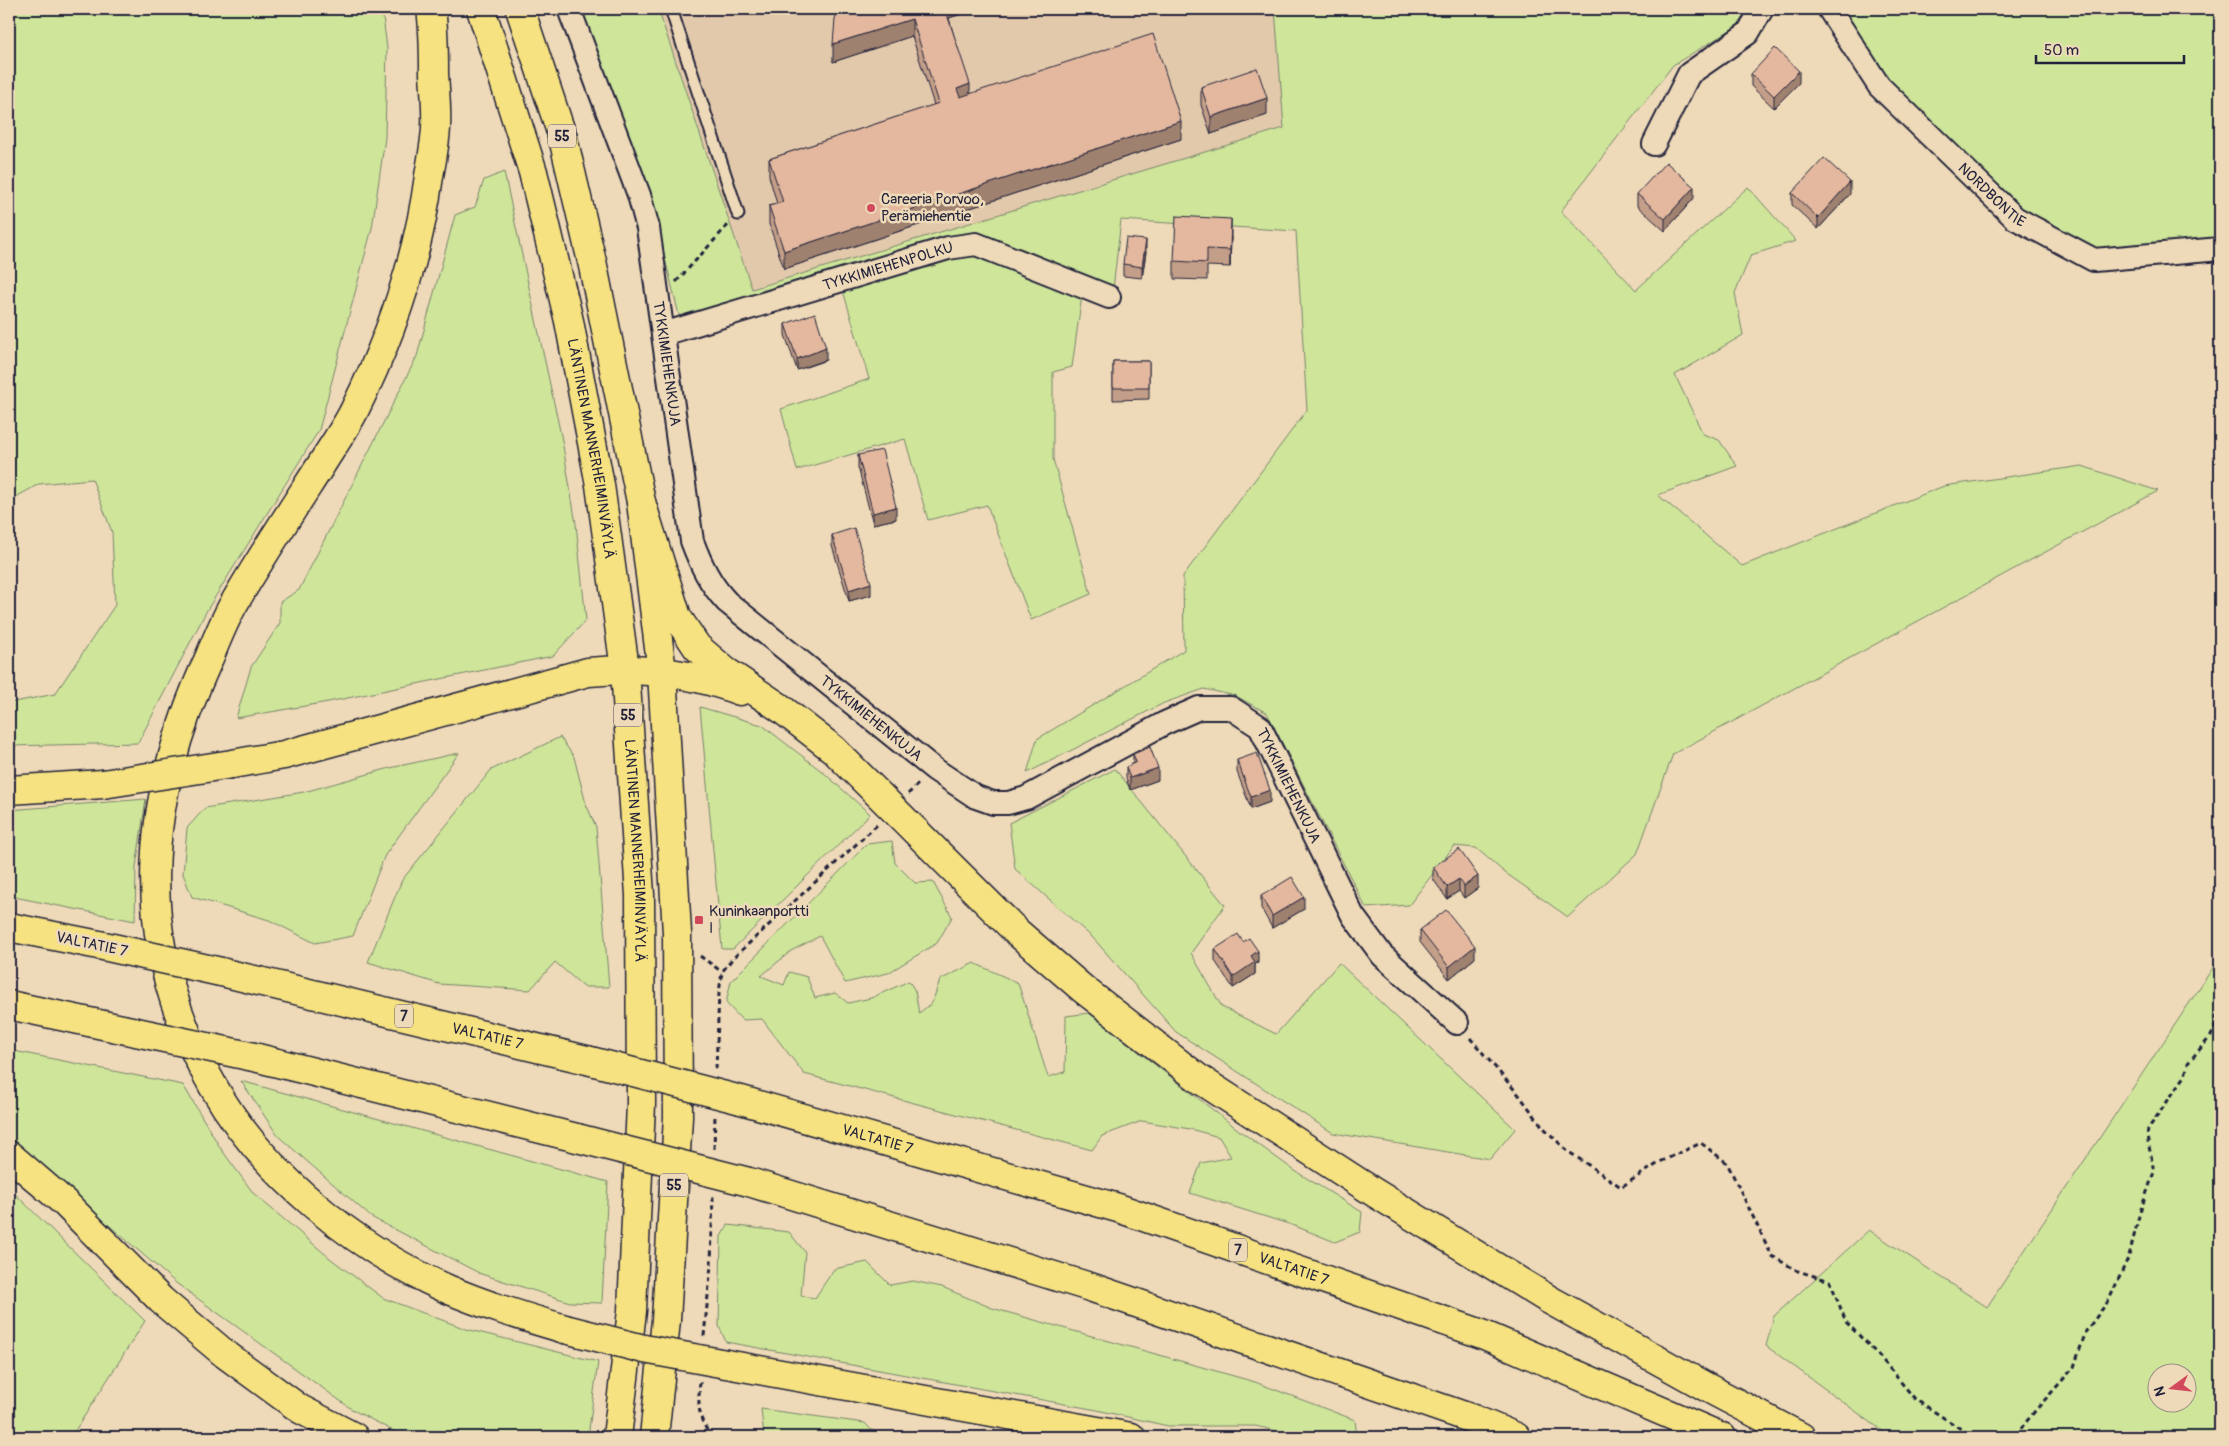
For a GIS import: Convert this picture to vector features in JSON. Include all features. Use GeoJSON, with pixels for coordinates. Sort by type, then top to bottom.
{"type":"FeatureCollection","features":[{"type":"Feature","properties":{"kind":"main road"},"geometry":{"type":"LineString","coordinates":[[431,9],[436,129],[423,220],[401,303],[354,412],[233,604],[195,687],[171,755],[157,824],[155,884],[158,935],[171,996],[194,1052],[220,1098],[250,1141],[296,1188],[334,1221],[386,1258],[444,1287],[504,1311],[644,1349],[1130,1437]]}},
{"type":"Feature","properties":{"kind":"main road","name":"LÄNTINEN MANNERHEIMINVÄYLÄ"},"geometry":{"type":"LineString","coordinates":[[481,9],[533,172],[569,321],[600,485],[625,669],[640,895],[642,1104],[632,1311],[617,1437]]}},
{"type":"Feature","properties":{"kind":"main road","name":"55"},"geometry":{"type":"LineString","coordinates":[[520,9],[562,138],[593,266],[641,502],[662,672],[677,933],[678,1118],[666,1320],[654,1437]]}},
{"type":"Feature","properties":{"kind":"main road"},"geometry":{"type":"LineString","coordinates":[[641,502],[677,617],[697,647],[725,671],[779,707],[833,749],[1017,932],[1083,989],[1198,1078],[1375,1193],[1548,1299],[1708,1388],[1801,1437]]}},
{"type":"Feature","properties":{"kind":"main road"},"geometry":{"type":"LineString","coordinates":[[9,790],[103,784],[284,755],[588,672],[625,669],[703,678],[779,707]]}},
{"type":"Feature","properties":{"kind":"main road","name":"VALTATIE 7"},"geometry":{"type":"LineString","coordinates":[[9,927],[221,972],[587,1060],[741,1100],[1137,1215],[1482,1334],[1722,1437]]}},
{"type":"Feature","properties":{"kind":"main road"},"geometry":{"type":"LineString","coordinates":[[9,1005],[254,1057],[749,1182],[1090,1287],[1473,1419],[1516,1437]]}},
{"type":"Feature","properties":{"kind":"main road"},"geometry":{"type":"LineString","coordinates":[[9,1155],[66,1204],[161,1300],[225,1354],[300,1409],[354,1437]]}},
{"type":"Feature","properties":{"kind":"street","name":"TYKKIMIEHENKUJA"},"geometry":{"type":"LineString","coordinates":[[569,9],[639,195],[648,228],[692,541],[705,574],[713,587],[727,602],[934,769],[976,797],[993,803],[1008,803],[1026,798],[1165,723],[1199,708],[1231,708],[1260,727],[1352,916],[1382,954],[1457,1023]]}},
{"type":"Feature","properties":{"kind":"street"},"geometry":{"type":"LineString","coordinates":[[1654,144],[1689,74],[1748,33],[1762,9]]}},
{"type":"Feature","properties":{"kind":"street","name":"NORDBONTIE"},"geometry":{"type":"LineString","coordinates":[[1828,9],[1879,86],[2015,218],[2094,260],[2220,249]]}},
{"type":"Feature","properties":{"kind":"street","name":"TYKKIMIEHENPOLKU"},"geometry":{"type":"LineString","coordinates":[[663,334],[948,248],[976,244],[1109,297]]}},
{"type":"Feature","properties":{"kind":"lane"},"geometry":{"type":"LineString","coordinates":[[671,9],[738,214]]}},
{"type":"Feature","properties":{"kind":"path"},"geometry":{"type":"LineString","coordinates":[[657,300],[683,276],[714,238],[738,214]]}},
{"type":"Feature","properties":{"kind":"path"},"geometry":{"type":"LineString","coordinates":[[700,947],[700,955],[722,972]]}},
{"type":"Feature","properties":{"kind":"path"},"geometry":{"type":"LineString","coordinates":[[2017,1437],[2028,1419],[2074,1367],[2086,1331],[2109,1300],[2129,1256],[2140,1212],[2154,1172],[2147,1136],[2148,1129],[2185,1076],[2188,1063],[2211,1036],[2215,1028],[2215,1017],[2220,1010]]}},
{"type":"Feature","properties":{"kind":"path"},"geometry":{"type":"LineString","coordinates":[[1457,1023],[1519,1094],[1543,1127],[1566,1150],[1621,1188],[1662,1161],[1701,1143],[1727,1163],[1772,1256],[1798,1271],[1830,1281],[1846,1322],[1880,1357],[1915,1399],[1967,1433],[1977,1437]]}},
{"type":"Feature","properties":{"kind":"shaded area","name":"Careeria Porvoo, Perämiehentie"},"geometry":{"type":"Polygon","coordinates":[[[658,9],[1275,9],[1285,128],[752,289],[658,9]]]}},
{"type":"Feature","properties":{"kind":"green space"},"geometry":{"type":"Polygon","coordinates":[[[9,9],[382,9],[387,48],[385,138],[372,228],[319,430],[207,610],[138,743],[9,746],[9,703],[55,694],[115,605],[112,532],[92,479],[39,484],[9,501],[9,9]]]}},
{"type":"Feature","properties":{"kind":"green space"},"geometry":{"type":"Polygon","coordinates":[[[578,9],[658,9],[752,289],[1284,128],[1275,9],[1747,9],[1739,25],[1673,65],[1561,211],[1636,290],[1748,187],[1796,241],[1751,255],[1735,293],[1743,335],[1675,375],[1703,434],[1719,440],[1737,466],[1658,495],[1742,566],[1944,486],[2082,466],[2158,491],[1673,754],[1637,854],[1568,917],[1504,872],[1476,848],[1454,846],[1409,905],[1366,908],[1267,713],[1236,696],[1204,689],[1164,703],[1027,773],[1037,739],[1184,650],[1183,576],[1307,410],[1296,231],[1121,220],[1113,289],[976,237],[680,319],[653,210],[578,9]]]}},
{"type":"Feature","properties":{"kind":"green space"},"geometry":{"type":"Polygon","coordinates":[[[1837,9],[2220,9],[2220,239],[2096,250],[2019,210],[1886,81],[1837,9]]]}},
{"type":"Feature","properties":{"kind":"green space"},"geometry":{"type":"Polygon","coordinates":[[[504,172],[562,440],[576,524],[586,620],[553,656],[328,702],[236,718],[251,667],[280,623],[280,602],[299,590],[417,356],[455,215],[475,207],[484,180],[504,172]]]}},
{"type":"Feature","properties":{"kind":"green space"},"geometry":{"type":"Polygon","coordinates":[[[974,251],[1082,295],[1072,367],[1053,372],[1053,459],[1091,594],[1031,620],[987,505],[928,520],[905,439],[797,470],[781,409],[869,379],[842,287],[974,251]]]}},
{"type":"Feature","properties":{"kind":"green space"},"geometry":{"type":"Polygon","coordinates":[[[700,707],[762,725],[824,773],[870,814],[733,949],[722,949],[700,707]]]}},
{"type":"Feature","properties":{"kind":"green space"},"geometry":{"type":"Polygon","coordinates":[[[560,737],[574,757],[586,804],[596,827],[609,987],[584,987],[555,962],[530,990],[439,984],[368,962],[402,880],[491,770],[560,737]]]}},
{"type":"Feature","properties":{"kind":"green space"},"geometry":{"type":"Polygon","coordinates":[[[459,753],[385,855],[353,936],[315,943],[269,920],[192,897],[183,874],[187,828],[205,808],[304,792],[390,768],[459,753]]]}},
{"type":"Feature","properties":{"kind":"green space"},"geometry":{"type":"Polygon","coordinates":[[[1115,769],[1225,905],[1191,953],[1222,1007],[1276,1034],[1339,963],[1515,1129],[1490,1159],[1333,1133],[1176,1032],[1093,938],[1015,869],[1009,823],[1115,769]]]}},
{"type":"Feature","properties":{"kind":"green space"},"geometry":{"type":"Polygon","coordinates":[[[146,799],[136,867],[135,921],[9,896],[9,810],[146,799]]]}},
{"type":"Feature","properties":{"kind":"green space"},"geometry":{"type":"Polygon","coordinates":[[[892,841],[895,863],[915,883],[933,882],[952,917],[937,943],[888,973],[845,983],[820,936],[791,951],[761,976],[784,985],[789,972],[807,977],[815,998],[835,993],[848,1003],[871,998],[909,981],[915,991],[919,1013],[932,1003],[940,980],[974,963],[1018,983],[1048,1077],[1065,1072],[1066,1016],[1089,1013],[1240,1131],[1295,1171],[1362,1212],[1360,1232],[1335,1242],[1295,1226],[1190,1193],[1201,1163],[1231,1157],[1219,1137],[1190,1129],[1142,1121],[1102,1136],[1092,1150],[804,1074],[762,1019],[742,1020],[726,1003],[731,981],[867,844],[892,841]]]}},
{"type":"Feature","properties":{"kind":"green space"},"geometry":{"type":"Polygon","coordinates":[[[2220,957],[2220,1437],[1891,1437],[1766,1346],[1774,1316],[1869,1230],[1987,1307],[2220,957]]]}},
{"type":"Feature","properties":{"kind":"green space"},"geometry":{"type":"Polygon","coordinates":[[[9,1050],[183,1085],[221,1149],[254,1194],[331,1259],[383,1298],[466,1329],[598,1362],[588,1437],[405,1437],[353,1410],[176,1283],[9,1139],[9,1050]]]}},
{"type":"Feature","properties":{"kind":"green space"},"geometry":{"type":"Polygon","coordinates":[[[241,1081],[608,1182],[602,1303],[570,1302],[481,1274],[371,1217],[278,1136],[241,1081]]]}},
{"type":"Feature","properties":{"kind":"green space"},"geometry":{"type":"Polygon","coordinates":[[[9,1188],[145,1321],[71,1437],[9,1437],[9,1188]]]}},
{"type":"Feature","properties":{"kind":"green space"},"geometry":{"type":"Polygon","coordinates":[[[728,1225],[789,1232],[805,1252],[801,1296],[815,1298],[834,1269],[867,1262],[890,1285],[913,1281],[942,1287],[992,1308],[1255,1382],[1355,1420],[1357,1437],[1305,1437],[1255,1426],[1168,1426],[1097,1410],[726,1342],[719,1326],[721,1236],[728,1225]]]}},
{"type":"Feature","properties":{"kind":"green space"},"geometry":{"type":"Polygon","coordinates":[[[761,1409],[865,1423],[875,1434],[868,1437],[764,1437],[761,1409]]]}},
{"type":"Feature","properties":{"kind":"building"},"geometry":{"type":"Polygon","coordinates":[[[838,9],[931,9],[933,15],[946,11],[970,84],[957,89],[960,97],[1153,34],[1181,121],[784,251],[769,206],[783,202],[769,159],[939,103],[912,19],[833,44],[835,19],[838,9]]]}},
{"type":"Feature","properties":{"kind":"building"},"geometry":{"type":"Polygon","coordinates":[[[1775,48],[1799,71],[1774,96],[1751,74],[1775,48]]]}},
{"type":"Feature","properties":{"kind":"building"},"geometry":{"type":"Polygon","coordinates":[[[1257,68],[1267,98],[1211,117],[1201,87],[1257,68]]]}},
{"type":"Feature","properties":{"kind":"building"},"geometry":{"type":"Polygon","coordinates":[[[1824,158],[1850,182],[1818,218],[1792,193],[1824,158]]]}},
{"type":"Feature","properties":{"kind":"building"},"geometry":{"type":"Polygon","coordinates":[[[1666,162],[1694,187],[1665,219],[1637,194],[1666,162]]]}},
{"type":"Feature","properties":{"kind":"building"},"geometry":{"type":"Polygon","coordinates":[[[1176,216],[1231,219],[1230,250],[1207,249],[1207,263],[1174,261],[1176,216]]]}},
{"type":"Feature","properties":{"kind":"building"},"geometry":{"type":"Polygon","coordinates":[[[1126,238],[1146,240],[1142,267],[1123,264],[1126,238]]]}},
{"type":"Feature","properties":{"kind":"building"},"geometry":{"type":"Polygon","coordinates":[[[815,313],[826,348],[797,359],[785,324],[815,313]]]}},
{"type":"Feature","properties":{"kind":"building"},"geometry":{"type":"Polygon","coordinates":[[[1113,361],[1149,361],[1149,388],[1113,388],[1113,361]]]}},
{"type":"Feature","properties":{"kind":"building"},"geometry":{"type":"Polygon","coordinates":[[[882,450],[896,507],[873,513],[858,455],[882,450]]]}},
{"type":"Feature","properties":{"kind":"building"},"geometry":{"type":"Polygon","coordinates":[[[854,528],[871,583],[849,590],[832,535],[854,528]]]}},
{"type":"Feature","properties":{"kind":"building"},"geometry":{"type":"Polygon","coordinates":[[[1150,747],[1158,768],[1130,778],[1126,767],[1136,762],[1133,754],[1150,747]]]}},
{"type":"Feature","properties":{"kind":"building"},"geometry":{"type":"Polygon","coordinates":[[[1257,753],[1270,790],[1251,797],[1237,760],[1257,753]]]}},
{"type":"Feature","properties":{"kind":"building"},"geometry":{"type":"Polygon","coordinates":[[[1459,849],[1478,876],[1464,886],[1459,879],[1447,887],[1433,867],[1459,849]]]}},
{"type":"Feature","properties":{"kind":"building"},"geometry":{"type":"Polygon","coordinates":[[[1292,877],[1304,897],[1272,916],[1261,896],[1292,877]]]}},
{"type":"Feature","properties":{"kind":"building"},"geometry":{"type":"Polygon","coordinates":[[[1446,910],[1475,946],[1449,967],[1420,930],[1446,910]]]}},
{"type":"Feature","properties":{"kind":"building"},"geometry":{"type":"Polygon","coordinates":[[[1238,934],[1243,942],[1249,938],[1258,951],[1251,956],[1255,962],[1233,977],[1215,949],[1238,934]]]}},
{"type":"Feature","properties":{"kind":"place","name":"Careeria Porvoo, Perämiehentie"},"geometry":{"type":"Point","coordinates":[871,208]}},
{"type":"Feature","properties":{"kind":"place","name":"Kuninkaanportti I"},"geometry":{"type":"Point","coordinates":[699,920]}}]}
